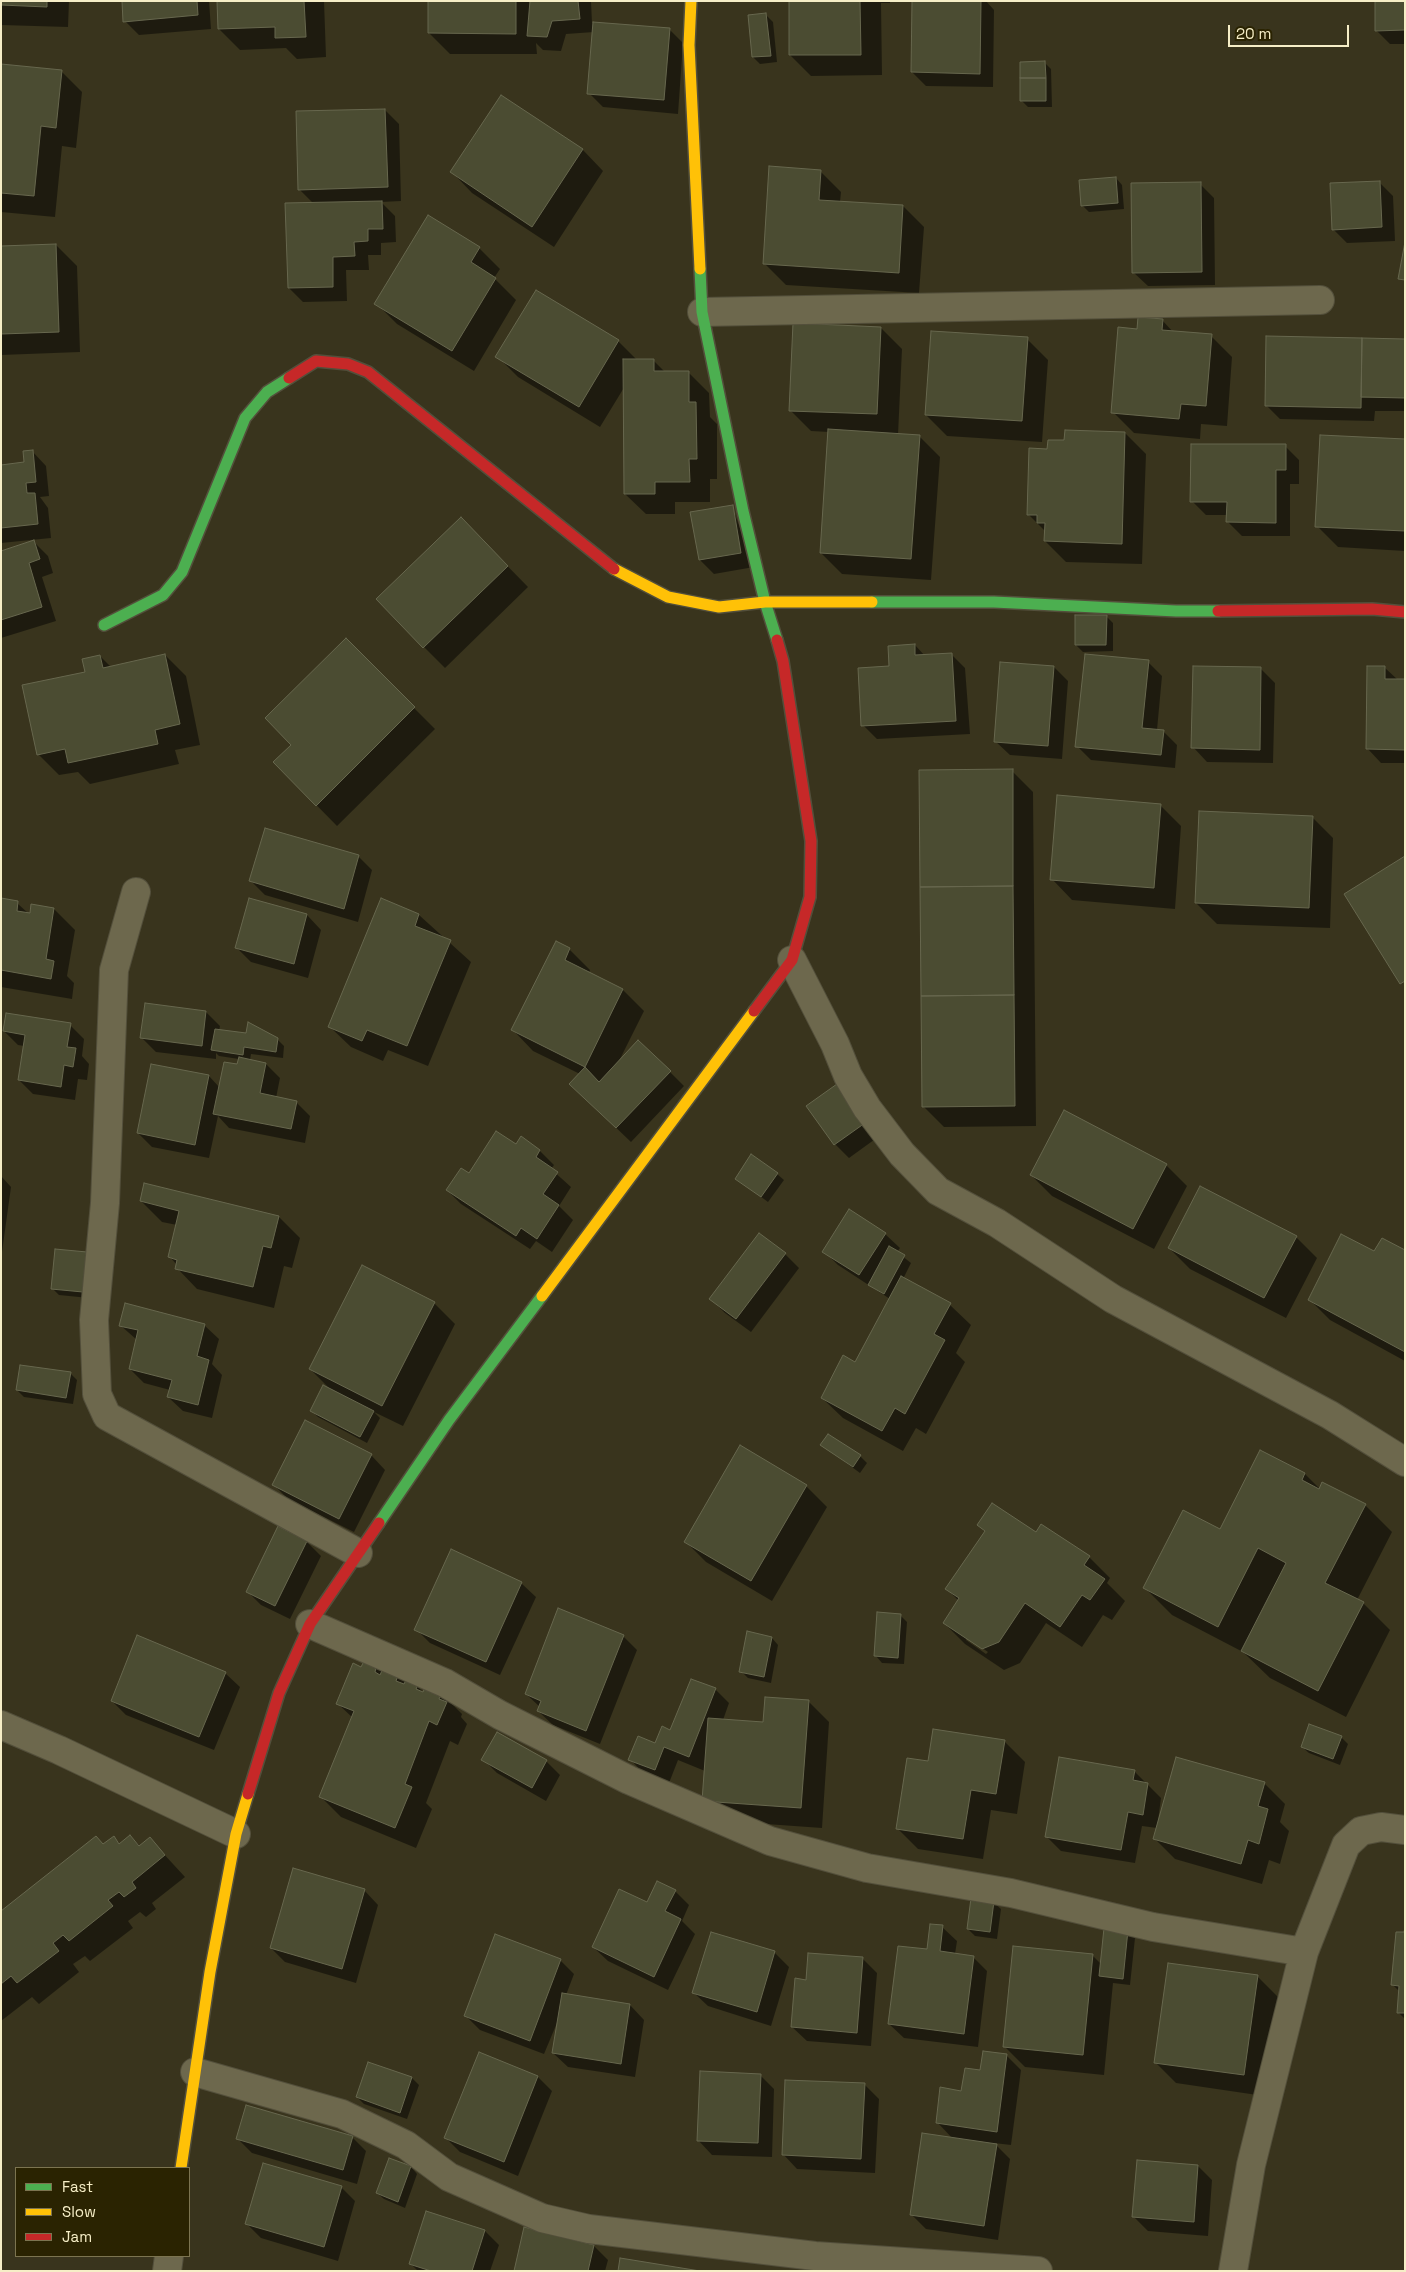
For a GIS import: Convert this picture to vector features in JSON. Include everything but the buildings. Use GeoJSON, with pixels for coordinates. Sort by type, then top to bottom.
{"type":"FeatureCollection","features":[{"type":"Feature","properties":{"kind":"street"},"geometry":{"type":"LineString","coordinates":[[181,2167],[195,2072],[236,1834],[279,1693],[310,1624],[449,1420],[792,960],[810,897],[810,841],[784,661],[765,602],[743,511],[702,312],[690,74],[691,1]]}},
{"type":"Feature","properties":{"kind":"street"},"geometry":{"type":"LineString","coordinates":[[702,312],[1320,300]]}},
{"type":"Feature","properties":{"kind":"street"},"geometry":{"type":"LineString","coordinates":[[104,625],[163,595],[182,572],[245,418],[267,392],[316,361],[348,364],[368,372],[612,568],[668,597],[719,607],[765,602],[994,602],[1176,611],[1372,609],[1405,612]]}},
{"type":"Feature","properties":{"kind":"street"},"geometry":{"type":"LineString","coordinates":[[136,892],[114,970],[105,1204],[94,1320],[97,1394],[107,1416],[358,1553]]}},
{"type":"Feature","properties":{"kind":"street"},"geometry":{"type":"LineString","coordinates":[[792,960],[835,1044],[848,1076],[867,1108],[902,1154],[938,1191],[996,1223],[1113,1299],[1330,1415],[1405,1462]]}},
{"type":"Feature","properties":{"kind":"street"},"geometry":{"type":"LineString","coordinates":[[310,1624],[445,1683],[500,1715],[629,1780],[770,1841],[867,1868],[1011,1893],[1153,1927],[1304,1952]]}},
{"type":"Feature","properties":{"kind":"street"},"geometry":{"type":"LineString","coordinates":[[1,1725],[59,1750],[236,1834]]}},
{"type":"Feature","properties":{"kind":"street"},"geometry":{"type":"LineString","coordinates":[[1233,2271],[1251,2165],[1304,1952],[1346,1845],[1361,1830],[1381,1827],[1405,1830]]}},
{"type":"Feature","properties":{"kind":"street"},"geometry":{"type":"LineString","coordinates":[[195,2072],[342,2114],[406,2145],[449,2177],[542,2218],[589,2229],[815,2256],[1038,2271]]}},
{"type":"Feature","properties":{"kind":"street"},"geometry":{"type":"LineString","coordinates":[[167,2271],[169,2257]]}},
{"type":"Feature","properties":{"kind":"traffic: fast"},"geometry":{"type":"LineString","coordinates":[[700,269],[702,312],[743,511],[765,602],[777,640]]}},
{"type":"Feature","properties":{"kind":"traffic: fast"},"geometry":{"type":"LineString","coordinates":[[104,625],[163,595],[182,572],[245,418],[267,392],[289,378]]}},
{"type":"Feature","properties":{"kind":"traffic: fast"},"geometry":{"type":"LineString","coordinates":[[872,602],[994,602],[1176,611],[1218,611]]}},
{"type":"Feature","properties":{"kind":"traffic: fast"},"geometry":{"type":"LineString","coordinates":[[379,1523],[449,1420],[542,1296]]}},
{"type":"Feature","properties":{"kind":"traffic: slow"},"geometry":{"type":"LineString","coordinates":[[691,1],[689,45],[700,269]]}},
{"type":"Feature","properties":{"kind":"traffic: slow"},"geometry":{"type":"LineString","coordinates":[[614,569],[668,597],[719,607],[765,602],[872,602]]}},
{"type":"Feature","properties":{"kind":"traffic: slow"},"geometry":{"type":"LineString","coordinates":[[542,1296],[754,1011]]}},
{"type":"Feature","properties":{"kind":"traffic: slow"},"geometry":{"type":"LineString","coordinates":[[181,2167],[210,1972],[236,1834],[248,1794]]}},
{"type":"Feature","properties":{"kind":"traffic: jam"},"geometry":{"type":"LineString","coordinates":[[289,378],[316,361],[348,364],[368,372],[614,569]]}},
{"type":"Feature","properties":{"kind":"traffic: jam"},"geometry":{"type":"LineString","coordinates":[[1218,611],[1372,609],[1405,612]]}},
{"type":"Feature","properties":{"kind":"traffic: jam"},"geometry":{"type":"LineString","coordinates":[[754,1011],[792,960],[810,897],[811,841],[783,661],[777,640]]}},
{"type":"Feature","properties":{"kind":"traffic: jam"},"geometry":{"type":"LineString","coordinates":[[248,1794],[279,1693],[310,1624],[379,1523]]}}]}
